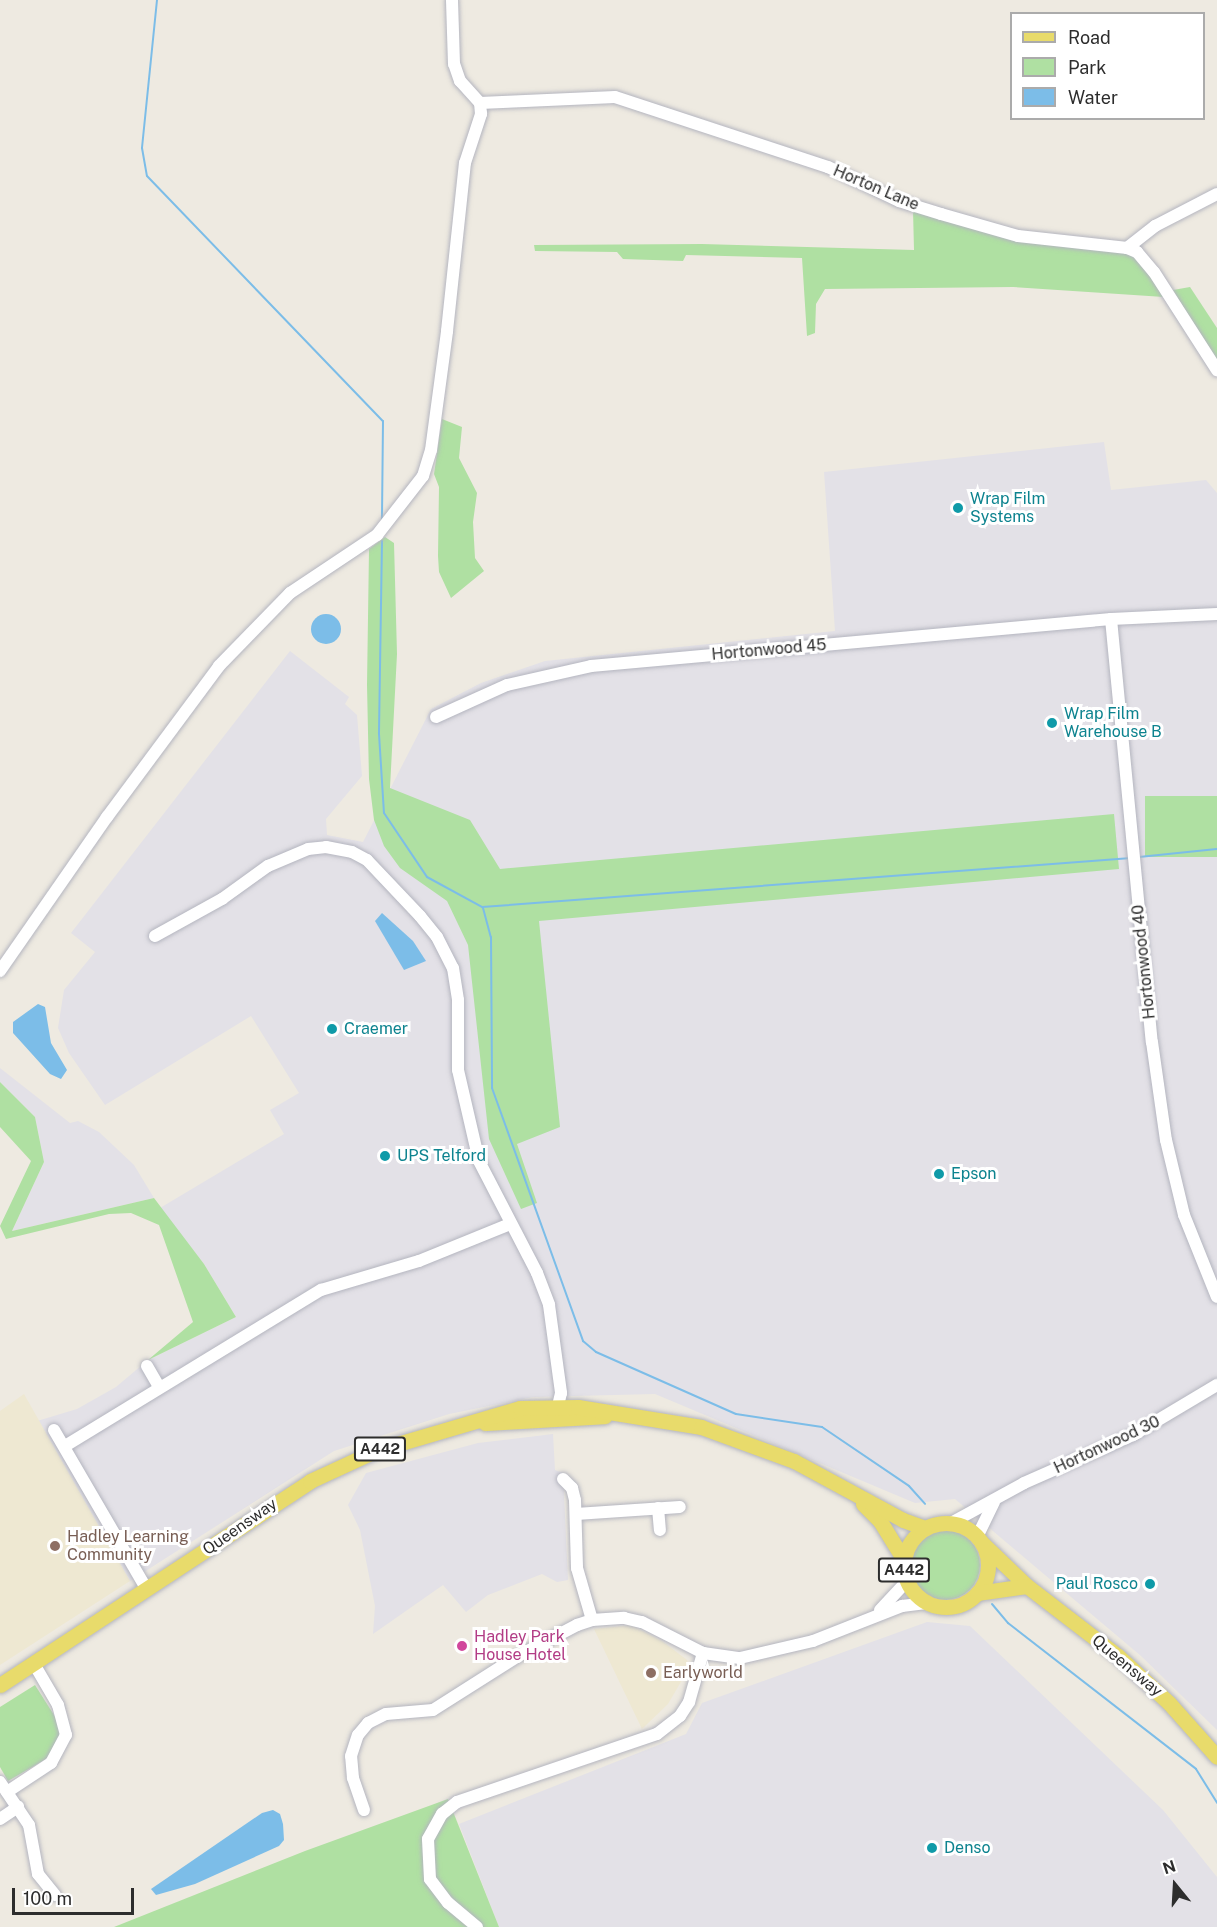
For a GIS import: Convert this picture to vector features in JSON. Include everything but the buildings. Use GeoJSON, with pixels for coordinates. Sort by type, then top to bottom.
{"type":"FeatureCollection","features":[{"type":"Feature","properties":{"kind":"main road","name":"Queensway"},"geometry":{"type":"LineString","coordinates":[[0,1685],[310,1481],[378,1450],[467,1423],[558,1413],[625,1414],[672,1420],[736,1438],[794,1461],[903,1521],[925,1528]]}},
{"type":"Feature","properties":{"kind":"main road","name":"Queensway"},"geometry":{"type":"LineString","coordinates":[[849,1491],[880,1521],[904,1560]]}},
{"type":"Feature","properties":{"kind":"main road"},"geometry":{"type":"LineString","coordinates":[[925,1528],[951,1523],[980,1540],[988,1560],[986,1578],[977,1593]]}},
{"type":"Feature","properties":{"kind":"main road","name":"A442"},"geometry":{"type":"LineString","coordinates":[[925,1528],[907,1547],[904,1560],[907,1581],[928,1603],[951,1606],[977,1593],[1027,1586]]}},
{"type":"Feature","properties":{"kind":"main road","name":"Queensway"},"geometry":{"type":"LineString","coordinates":[[980,1540],[1027,1586],[1118,1656],[1169,1703],[1217,1757]]}},
{"type":"Feature","properties":{"kind":"street"},"geometry":{"type":"LineString","coordinates":[[0,971],[107,817],[219,666],[290,593],[377,535],[419,483],[432,443],[457,255],[465,163],[481,114],[480,103],[460,81],[454,64],[452,0]]}},
{"type":"Feature","properties":{"kind":"street","name":"Horton Lane"},"geometry":{"type":"LineString","coordinates":[[480,103],[615,97],[828,167],[899,201],[930,211],[1018,236],[1127,248]]}},
{"type":"Feature","properties":{"kind":"street"},"geometry":{"type":"LineString","coordinates":[[1127,248],[1155,226],[1217,194]]}},
{"type":"Feature","properties":{"kind":"street"},"geometry":{"type":"LineString","coordinates":[[1127,248],[1137,252],[1154,272],[1217,370]]}},
{"type":"Feature","properties":{"kind":"street","name":"Hortonwood 45"},"geometry":{"type":"LineString","coordinates":[[436,717],[507,685],[591,666],[1111,619],[1217,614]]}},
{"type":"Feature","properties":{"kind":"street","name":"Hortonwood 40"},"geometry":{"type":"LineString","coordinates":[[1111,619],[1135,870],[1166,1140],[1187,1224],[1217,1297]]}},
{"type":"Feature","properties":{"kind":"street"},"geometry":{"type":"LineString","coordinates":[[155,936],[295,853],[338,848],[367,860],[437,937],[453,968],[458,1000],[458,1070],[468,1122],[479,1161],[537,1273],[549,1305],[557,1377],[553,1393],[558,1413]]}},
{"type":"Feature","properties":{"kind":"street"},"geometry":{"type":"LineString","coordinates":[[65,1446],[321,1290],[419,1262],[510,1224]]}},
{"type":"Feature","properties":{"kind":"street"},"geometry":{"type":"LineString","coordinates":[[147,1366],[159,1387]]}},
{"type":"Feature","properties":{"kind":"street","name":"Hortonwood 30"},"geometry":{"type":"LineString","coordinates":[[951,1523],[995,1501],[1024,1483],[1133,1435],[1217,1385]]}},
{"type":"Feature","properties":{"kind":"street"},"geometry":{"type":"LineString","coordinates":[[54,1430],[65,1446],[82,1483],[147,1590]]}},
{"type":"Feature","properties":{"kind":"street"},"geometry":{"type":"LineString","coordinates":[[563,1479],[572,1488],[576,1514],[577,1568],[592,1620]]}},
{"type":"Feature","properties":{"kind":"street"},"geometry":{"type":"LineString","coordinates":[[980,1540],[995,1501]]}},
{"type":"Feature","properties":{"kind":"street"},"geometry":{"type":"LineString","coordinates":[[576,1514],[680,1507]]}},
{"type":"Feature","properties":{"kind":"street"},"geometry":{"type":"LineString","coordinates":[[658,1508],[660,1530]]}},
{"type":"Feature","properties":{"kind":"street"},"geometry":{"type":"LineString","coordinates":[[874,1614],[907,1581]]}},
{"type":"Feature","properties":{"kind":"street"},"geometry":{"type":"LineString","coordinates":[[364,1810],[353,1778],[351,1756],[358,1735],[368,1723],[386,1714],[428,1712],[518,1656],[592,1620],[624,1618],[642,1622],[703,1653],[730,1658],[766,1654],[813,1641],[874,1614],[928,1603]]}},
{"type":"Feature","properties":{"kind":"street"},"geometry":{"type":"LineString","coordinates":[[477,1927],[447,1903],[430,1879],[428,1839],[442,1814],[457,1802],[657,1734],[680,1716],[689,1702],[703,1653]]}},
{"type":"Feature","properties":{"kind":"street"},"geometry":{"type":"LineString","coordinates":[[34,1664],[58,1706],[66,1735],[51,1763],[4,1787],[32,1830],[38,1874],[55,1895]]}},
{"type":"Feature","properties":{"kind":"street"},"geometry":{"type":"LineString","coordinates":[[0,1819],[18,1807]]}},
{"type":"Feature","properties":{"kind":"shaded area"},"geometry":{"type":"Polygon","coordinates":[[[1104,442],[1111,490],[1206,480],[1217,493],[1217,1730],[1141,1656],[955,1499],[915,1503],[655,1394],[533,1397],[449,1414],[334,1451],[130,1581],[37,1421],[77,1409],[116,1387],[148,1360],[236,1317],[204,1264],[160,1208],[284,1134],[270,1110],[299,1093],[251,1016],[105,1105],[69,1053],[58,1028],[64,990],[95,952],[71,933],[290,651],[349,697],[345,704],[357,715],[362,776],[326,819],[327,835],[363,842],[431,709],[481,683],[545,661],[835,631],[824,472],[1104,442]]]}},
{"type":"Feature","properties":{"kind":"shaded area"},"geometry":{"type":"Polygon","coordinates":[[[0,1068],[70,1123],[78,1121],[99,1132],[134,1165],[154,1198],[12,1231],[44,1162],[35,1117],[0,1082],[0,1068]]]}},
{"type":"Feature","properties":{"kind":"shaded area","name":"Hadley Learning Community"},"geometry":{"type":"Polygon","coordinates":[[[24,1394],[130,1581],[0,1665],[0,1411],[24,1394]]]}},
{"type":"Feature","properties":{"kind":"shaded area"},"geometry":{"type":"Polygon","coordinates":[[[553,1434],[555,1470],[563,1473],[568,1580],[557,1582],[542,1574],[488,1595],[466,1612],[443,1585],[373,1634],[375,1606],[360,1530],[348,1505],[366,1473],[478,1443],[553,1434]]]}},
{"type":"Feature","properties":{"kind":"shaded area"},"geometry":{"type":"Polygon","coordinates":[[[927,1622],[970,1626],[1163,1810],[1217,1877],[1217,1927],[499,1927],[459,1824],[686,1734],[702,1703],[927,1622]]]}},
{"type":"Feature","properties":{"kind":"shaded area","name":"Earlyworld"},"geometry":{"type":"Polygon","coordinates":[[[631,1625],[662,1641],[687,1660],[689,1668],[668,1704],[642,1729],[594,1629],[631,1625]]]}},
{"type":"Feature","properties":{"kind":"green space"},"geometry":{"type":"Polygon","coordinates":[[[913,210],[1132,254],[1144,264],[1164,297],[1013,287],[825,289],[816,304],[815,333],[807,336],[802,258],[686,255],[683,261],[623,259],[617,252],[535,251],[534,245],[702,244],[914,250],[913,210]]]}},
{"type":"Feature","properties":{"kind":"green space"},"geometry":{"type":"Polygon","coordinates":[[[1190,287],[1217,328],[1217,363],[1173,290],[1190,287]]]}},
{"type":"Feature","properties":{"kind":"green space"},"geometry":{"type":"Polygon","coordinates":[[[442,419],[462,427],[459,458],[477,493],[473,522],[475,558],[484,571],[451,598],[439,572],[438,556],[439,487],[434,474],[442,419]]]}},
{"type":"Feature","properties":{"kind":"green space"},"geometry":{"type":"Polygon","coordinates":[[[385,537],[394,543],[397,654],[390,788],[470,820],[500,869],[1114,814],[1119,869],[539,921],[560,1127],[517,1144],[537,1203],[521,1209],[489,1139],[468,945],[447,901],[400,868],[384,846],[374,820],[369,779],[367,685],[369,549],[385,537]]]}},
{"type":"Feature","properties":{"kind":"green space"},"geometry":{"type":"Polygon","coordinates":[[[1145,796],[1217,796],[1217,857],[1145,857],[1145,796]]]}},
{"type":"Feature","properties":{"kind":"green space"},"geometry":{"type":"Polygon","coordinates":[[[0,1082],[35,1117],[44,1162],[12,1231],[154,1198],[204,1264],[236,1317],[148,1360],[193,1322],[159,1225],[131,1213],[109,1214],[6,1239],[0,1226],[31,1161],[0,1127],[0,1082]]]}},
{"type":"Feature","properties":{"kind":"green space"},"geometry":{"type":"Polygon","coordinates":[[[945,1530],[958,1533],[970,1540],[977,1552],[980,1565],[977,1578],[970,1590],[958,1597],[945,1600],[932,1597],[920,1590],[913,1578],[910,1565],[913,1552],[920,1540],[932,1533],[945,1530]]]}},
{"type":"Feature","properties":{"kind":"green space"},"geometry":{"type":"Polygon","coordinates":[[[35,1685],[61,1726],[60,1743],[46,1759],[8,1781],[0,1767],[0,1707],[35,1685]]]}},
{"type":"Feature","properties":{"kind":"green space"},"geometry":{"type":"Polygon","coordinates":[[[448,1799],[499,1927],[114,1927],[305,1851],[448,1799]]]}},
{"type":"Feature","properties":{"kind":"water"},"geometry":{"type":"Polygon","coordinates":[[[326,614],[332,615],[340,623],[340,635],[332,643],[326,644],[320,643],[312,635],[311,629],[312,623],[320,615],[326,614]]]}},
{"type":"Feature","properties":{"kind":"water"},"geometry":{"type":"Polygon","coordinates":[[[382,913],[413,941],[426,961],[404,970],[375,921],[382,913]]]}},
{"type":"Feature","properties":{"kind":"water"},"geometry":{"type":"Polygon","coordinates":[[[38,1004],[45,1007],[51,1043],[67,1070],[61,1079],[50,1074],[13,1033],[13,1022],[38,1004]]]}},
{"type":"Feature","properties":{"kind":"water"},"geometry":{"type":"Polygon","coordinates":[[[273,1810],[280,1814],[283,1824],[284,1840],[279,1846],[195,1884],[156,1895],[151,1889],[262,1813],[273,1810]]]}},
{"type":"Feature","properties":{"kind":"waterway"},"geometry":{"type":"LineString","coordinates":[[157,0],[142,148],[147,176],[383,421],[382,520]]}},
{"type":"Feature","properties":{"kind":"waterway"},"geometry":{"type":"LineString","coordinates":[[382,541],[379,734],[384,813],[427,877],[482,907],[1131,858]]}},
{"type":"Feature","properties":{"kind":"waterway"},"geometry":{"type":"LineString","coordinates":[[1139,857],[1217,849]]}},
{"type":"Feature","properties":{"kind":"waterway"},"geometry":{"type":"LineString","coordinates":[[483,908],[491,937],[492,1088],[583,1341],[596,1352],[736,1414],[822,1427],[909,1486],[925,1504]]}},
{"type":"Feature","properties":{"kind":"waterway"},"geometry":{"type":"LineString","coordinates":[[992,1604],[1008,1623],[1196,1769],[1217,1803]]}},
{"type":"Feature","properties":{"kind":"place","name":"Wrap Film Systems"},"geometry":{"type":"Point","coordinates":[958,508]}},
{"type":"Feature","properties":{"kind":"place","name":"Wrap Film Warehouse B"},"geometry":{"type":"Point","coordinates":[1052,723]}},
{"type":"Feature","properties":{"kind":"place","name":"Craemer"},"geometry":{"type":"Point","coordinates":[332,1029]}},
{"type":"Feature","properties":{"kind":"place","name":"UPS Telford"},"geometry":{"type":"Point","coordinates":[385,1156]}},
{"type":"Feature","properties":{"kind":"place","name":"Epson"},"geometry":{"type":"Point","coordinates":[939,1174]}},
{"type":"Feature","properties":{"kind":"place","name":"Hadley Learning Community"},"geometry":{"type":"Point","coordinates":[55,1546]}},
{"type":"Feature","properties":{"kind":"place","name":"Paul Rosco"},"geometry":{"type":"Point","coordinates":[1150,1584]}},
{"type":"Feature","properties":{"kind":"place","name":"Hadley Park House Hotel"},"geometry":{"type":"Point","coordinates":[462,1646]}},
{"type":"Feature","properties":{"kind":"place","name":"Earlyworld"},"geometry":{"type":"Point","coordinates":[651,1673]}},
{"type":"Feature","properties":{"kind":"place","name":"Denso"},"geometry":{"type":"Point","coordinates":[932,1848]}}]}
